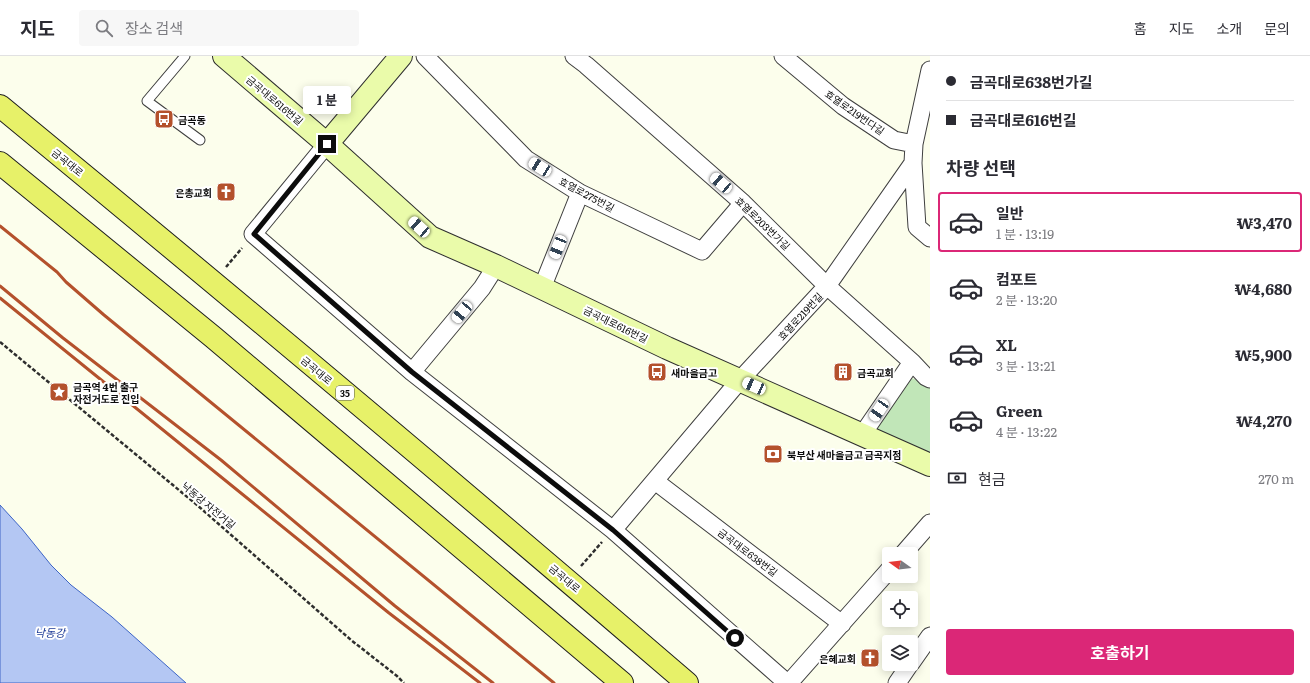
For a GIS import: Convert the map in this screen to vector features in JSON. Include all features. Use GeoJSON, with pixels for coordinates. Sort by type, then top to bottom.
{"type":"FeatureCollection","features":[{"type":"Feature","properties":{"kind":"main road","name":"금곡대로"},"geometry":{"type":"LineString","coordinates":[[0,106],[213,282],[687,683]]}},
{"type":"Feature","properties":{"kind":"main road"},"geometry":{"type":"LineString","coordinates":[[0,163],[213,337],[622,683]]}},
{"type":"Feature","properties":{"kind":"street","name":"금곡대로616번길"},"geometry":{"type":"LineString","coordinates":[[224,56],[327,144],[430,237],[496,266],[666,348],[930,464]]}},
{"type":"Feature","properties":{"kind":"street"},"geometry":{"type":"LineString","coordinates":[[401,56],[254,234],[412,372],[613,530],[788,683],[882,578]]}},
{"type":"Feature","properties":{"kind":"street","name":"효열로275번길"},"geometry":{"type":"LineString","coordinates":[[424,56],[526,159],[580,193],[702,251],[743,203]]}},
{"type":"Feature","properties":{"kind":"street","name":"효열로203번가길"},"geometry":{"type":"LineString","coordinates":[[574,56],[743,203],[827,286],[930,379]]}},
{"type":"Feature","properties":{"kind":"street","name":"효열로219번다길"},"geometry":{"type":"LineString","coordinates":[[783,56],[843,106],[894,140],[914,144]]}},
{"type":"Feature","properties":{"kind":"street"},"geometry":{"type":"LineString","coordinates":[[930,70],[914,144],[913,163],[917,228],[930,238]]}},
{"type":"Feature","properties":{"kind":"street","name":"효열로219번길"},"geometry":{"type":"LineString","coordinates":[[613,530],[740,380],[827,286],[913,163]]}},
{"type":"Feature","properties":{"kind":"street"},"geometry":{"type":"LineString","coordinates":[[542,288],[580,193]]}},
{"type":"Feature","properties":{"kind":"street"},"geometry":{"type":"LineString","coordinates":[[412,372],[482,288],[496,266]]}},
{"type":"Feature","properties":{"kind":"street"},"geometry":{"type":"LineString","coordinates":[[862,434],[912,362]]}},
{"type":"Feature","properties":{"kind":"street","name":"금곡대로638번길"},"geometry":{"type":"LineString","coordinates":[[655,481],[842,624]]}},
{"type":"Feature","properties":{"kind":"street"},"geometry":{"type":"LineString","coordinates":[[909,547],[930,523]]}},
{"type":"Feature","properties":{"kind":"street"},"geometry":{"type":"LineString","coordinates":[[918,653],[930,636]]}},
{"type":"Feature","properties":{"kind":"street"},"geometry":{"type":"LineString","coordinates":[[896,683],[905,671]]}},
{"type":"Feature","properties":{"kind":"lane"},"geometry":{"type":"LineString","coordinates":[[185,56],[148,101],[200,140]]}},
{"type":"Feature","properties":{"kind":"path"},"geometry":{"type":"LineString","coordinates":[[213,282],[254,234]]}},
{"type":"Feature","properties":{"kind":"path","name":"낙동강 자전거길"},"geometry":{"type":"LineString","coordinates":[[0,342],[197,505],[351,640],[404,683]]}},
{"type":"Feature","properties":{"kind":"path"},"geometry":{"type":"LineString","coordinates":[[568,581],[613,530]]}},
{"type":"Feature","properties":{"kind":"green space"},"geometry":{"type":"Polygon","coordinates":[[[909,377],[930,385],[930,467],[874,430],[909,377]]]}},
{"type":"Feature","properties":{"kind":"water","name":"낙동강"},"geometry":{"type":"Polygon","coordinates":[[[0,505],[22,529],[51,565],[71,585],[112,617],[186,683],[0,683],[0,505]]]}},
{"type":"Feature","properties":{"kind":"railway"},"geometry":{"type":"LineString","coordinates":[[0,226],[57,272],[66,282],[104,315],[554,683]]}},
{"type":"Feature","properties":{"kind":"railway"},"geometry":{"type":"LineString","coordinates":[[0,286],[63,338],[221,460],[395,606],[493,683]]}},
{"type":"Feature","properties":{"kind":"railway"},"geometry":{"type":"LineString","coordinates":[[0,298],[389,613],[480,683]]}},
{"type":"Feature","properties":{"kind":"place","name":"금곡동"},"geometry":{"type":"Point","coordinates":[164,119]}},
{"type":"Feature","properties":{"kind":"place","name":"은총교회"},"geometry":{"type":"Point","coordinates":[226,192]}},
{"type":"Feature","properties":{"kind":"place","name":"새마을금고"},"geometry":{"type":"Point","coordinates":[657,372]}},
{"type":"Feature","properties":{"kind":"place","name":"금곡교회"},"geometry":{"type":"Point","coordinates":[843,372]}},
{"type":"Feature","properties":{"kind":"place","name":"금곡역 4번 출구 자전거도로 진입"},"geometry":{"type":"Point","coordinates":[59,392]}},
{"type":"Feature","properties":{"kind":"place","name":"북부산 새마을금고 금곡지점"},"geometry":{"type":"Point","coordinates":[773,454]}},
{"type":"Feature","properties":{"kind":"place","name":"은혜교회"},"geometry":{"type":"Point","coordinates":[870,658]}},
{"type":"Feature","properties":{"kind":"route"},"geometry":{"type":"LineString","coordinates":[[327,144],[254,234],[412,372],[613,530],[735,638]]}}]}
